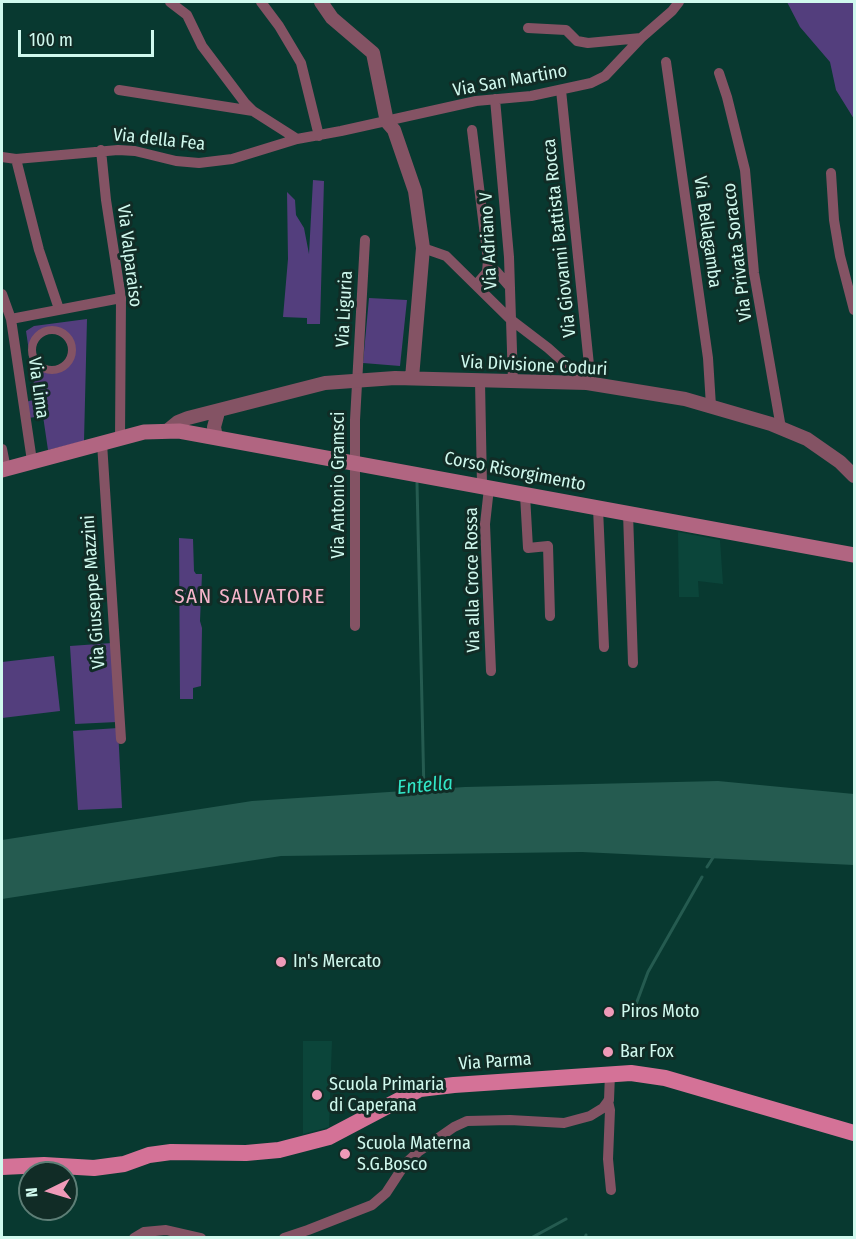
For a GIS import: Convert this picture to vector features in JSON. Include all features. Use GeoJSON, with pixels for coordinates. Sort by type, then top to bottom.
{"type":"FeatureCollection","features":[{"type":"Feature","properties":{"kind":"main road","name":"Corso Risorgimento"},"geometry":{"type":"LineString","coordinates":[[4,470],[144,432],[186,432],[855,555]]}},
{"type":"Feature","properties":{"kind":"main road","name":"Via Parma"},"geometry":{"type":"LineString","coordinates":[[2,1167],[94,1168],[124,1164],[149,1155],[171,1152],[246,1153],[279,1150],[329,1137],[420,1089],[631,1073],[655,1076],[855,1133]]}},
{"type":"Feature","properties":{"kind":"street"},"geometry":{"type":"LineString","coordinates":[[170,2],[187,15],[202,46],[245,103],[253,111],[297,139]]}},
{"type":"Feature","properties":{"kind":"street"},"geometry":{"type":"LineString","coordinates":[[261,2],[279,26],[301,63],[319,136]]}},
{"type":"Feature","properties":{"kind":"street"},"geometry":{"type":"LineString","coordinates":[[321,2],[332,18],[373,53],[387,122],[394,130],[415,191],[423,248],[412,378]]}},
{"type":"Feature","properties":{"kind":"street","name":"Via San Martino"},"geometry":{"type":"LineString","coordinates":[[319,136],[476,101],[531,96],[591,83],[605,76],[679,2]]}},
{"type":"Feature","properties":{"kind":"street"},"geometry":{"type":"LineString","coordinates":[[528,28],[566,30],[577,41],[588,43],[641,38]]}},
{"type":"Feature","properties":{"kind":"street","name":"Via Bellagamba"},"geometry":{"type":"LineString","coordinates":[[666,62],[708,358],[711,406]]}},
{"type":"Feature","properties":{"kind":"street","name":"Via Privata Soracco"},"geometry":{"type":"LineString","coordinates":[[720,74],[745,170],[754,273],[781,428]]}},
{"type":"Feature","properties":{"kind":"street"},"geometry":{"type":"LineString","coordinates":[[118,90],[253,111]]}},
{"type":"Feature","properties":{"kind":"street","name":"Via Giovanni Battista Rocca"},"geometry":{"type":"LineString","coordinates":[[561,90],[589,364],[587,383]]}},
{"type":"Feature","properties":{"kind":"street","name":"Via Adriano V"},"geometry":{"type":"LineString","coordinates":[[495,99],[508,257],[513,382]]}},
{"type":"Feature","properties":{"kind":"street"},"geometry":{"type":"LineString","coordinates":[[472,130],[484,222],[487,272]]}},
{"type":"Feature","properties":{"kind":"street","name":"Via della Fea"},"geometry":{"type":"LineString","coordinates":[[2,157],[16,159],[101,150],[135,151],[176,161],[199,163],[232,159],[297,139],[319,136]]}},
{"type":"Feature","properties":{"kind":"street","name":"Via Valparaiso"},"geometry":{"type":"LineString","coordinates":[[101,150],[105,200],[121,298],[120,438]]}},
{"type":"Feature","properties":{"kind":"street"},"geometry":{"type":"LineString","coordinates":[[16,159],[39,250],[59,309]]}},
{"type":"Feature","properties":{"kind":"street"},"geometry":{"type":"LineString","coordinates":[[831,173],[834,220],[840,256],[855,310]]}},
{"type":"Feature","properties":{"kind":"street","name":"Via Liguria"},"geometry":{"type":"LineString","coordinates":[[357,380],[366,240]]}},
{"type":"Feature","properties":{"kind":"street"},"geometry":{"type":"LineString","coordinates":[[423,248],[446,256],[510,319],[548,348],[587,383]]}},
{"type":"Feature","properties":{"kind":"street"},"geometry":{"type":"LineString","coordinates":[[476,285],[487,272],[496,271],[509,286]]}},
{"type":"Feature","properties":{"kind":"street","name":"Via Lima"},"geometry":{"type":"LineString","coordinates":[[2,294],[11,319],[32,461]]}},
{"type":"Feature","properties":{"kind":"street"},"geometry":{"type":"LineString","coordinates":[[11,319],[121,298]]}},
{"type":"Feature","properties":{"kind":"street"},"geometry":{"type":"LineString","coordinates":[[54,330],[63,333],[71,345],[72,354],[68,363],[55,370],[41,367],[33,355],[35,341],[45,332],[54,330]]}},
{"type":"Feature","properties":{"kind":"street","name":"Via Divisione Coduri"},"geometry":{"type":"LineString","coordinates":[[167,431],[178,422],[188,418],[325,383],[412,378],[587,383],[685,399],[781,428],[807,439],[853,471]]}},
{"type":"Feature","properties":{"kind":"street","name":"Via Antonio Gramsci"},"geometry":{"type":"LineString","coordinates":[[356,626],[357,380]]}},
{"type":"Feature","properties":{"kind":"street","name":"Via alla Croce Rossa"},"geometry":{"type":"LineString","coordinates":[[480,381],[491,671]]}},
{"type":"Feature","properties":{"kind":"street","name":"Via Divisione Coduri"},"geometry":{"type":"LineString","coordinates":[[186,432],[231,407]]}},
{"type":"Feature","properties":{"kind":"street"},"geometry":{"type":"LineString","coordinates":[[216,437],[214,427],[217,416]]}},
{"type":"Feature","properties":{"kind":"street","name":"Via Giuseppe Mazzini"},"geometry":{"type":"LineString","coordinates":[[102,443],[121,739]]}},
{"type":"Feature","properties":{"kind":"street"},"geometry":{"type":"LineString","coordinates":[[2,449],[4,470]]}},
{"type":"Feature","properties":{"kind":"street"},"geometry":{"type":"LineString","coordinates":[[525,495],[528,548],[548,546],[550,616]]}},
{"type":"Feature","properties":{"kind":"street"},"geometry":{"type":"LineString","coordinates":[[598,508],[604,647]]}},
{"type":"Feature","properties":{"kind":"street"},"geometry":{"type":"LineString","coordinates":[[628,513],[633,663]]}},
{"type":"Feature","properties":{"kind":"street"},"geometry":{"type":"LineString","coordinates":[[610,1074],[608,1159],[611,1190]]}},
{"type":"Feature","properties":{"kind":"street"},"geometry":{"type":"LineString","coordinates":[[284,1238],[372,1205],[386,1193],[405,1164],[418,1152],[454,1127],[467,1121],[564,1123],[590,1116],[603,1108],[608,1101]]}},
{"type":"Feature","properties":{"kind":"street"},"geometry":{"type":"LineString","coordinates":[[134,1238],[144,1232],[166,1230],[201,1238]]}},
{"type":"Feature","properties":{"kind":"shaded area"},"geometry":{"type":"Polygon","coordinates":[[[787,2],[854,2],[854,119],[836,90],[830,62],[800,27],[787,2]]]}},
{"type":"Feature","properties":{"kind":"shaded area"},"geometry":{"type":"Polygon","coordinates":[[[313,180],[324,181],[320,324],[307,324],[307,318],[283,317],[288,259],[287,192],[295,200],[296,215],[304,228],[309,254],[313,180]]]}},
{"type":"Feature","properties":{"kind":"shaded area"},"geometry":{"type":"Polygon","coordinates":[[[369,298],[407,300],[400,366],[363,363],[369,298]]]}},
{"type":"Feature","properties":{"kind":"shaded area"},"geometry":{"type":"Polygon","coordinates":[[[87,319],[84,441],[48,450],[43,416],[28,418],[26,402],[36,399],[26,331],[34,326],[87,319]],[[49,330],[37,337],[32,350],[35,360],[41,367],[55,370],[68,363],[72,350],[67,337],[59,331],[49,330]]]}},
{"type":"Feature","properties":{"kind":"shaded area"},"geometry":{"type":"Polygon","coordinates":[[[678,532],[720,540],[723,584],[698,581],[699,597],[679,597],[678,532]]]}},
{"type":"Feature","properties":{"kind":"shaded area"},"geometry":{"type":"Polygon","coordinates":[[[179,538],[193,539],[194,571],[196,574],[202,574],[201,686],[193,688],[193,699],[180,699],[179,538]]]}},
{"type":"Feature","properties":{"kind":"shaded area"},"geometry":{"type":"Polygon","coordinates":[[[112,643],[117,722],[75,724],[70,646],[112,643]]]}},
{"type":"Feature","properties":{"kind":"shaded area"},"geometry":{"type":"Polygon","coordinates":[[[54,656],[60,711],[2,718],[2,662],[54,656]]]}},
{"type":"Feature","properties":{"kind":"shaded area"},"geometry":{"type":"Polygon","coordinates":[[[118,728],[122,808],[78,810],[73,731],[118,728]]]}},
{"type":"Feature","properties":{"kind":"shaded area"},"geometry":{"type":"Polygon","coordinates":[[[718,781],[854,794],[854,865],[582,852],[281,856],[2,899],[2,840],[252,801],[465,787],[718,781]]]}},
{"type":"Feature","properties":{"kind":"shaded area","name":"Scuola Primaria di Caperana"},"geometry":{"type":"Polygon","coordinates":[[[303,1041],[332,1041],[329,1127],[303,1134],[303,1041]]]}},
{"type":"Feature","properties":{"kind":"waterway","name":"Entella"},"geometry":{"type":"LineString","coordinates":[[417,483],[424,793]]}},
{"type":"Feature","properties":{"kind":"waterway"},"geometry":{"type":"LineString","coordinates":[[707,867],[714,856]]}},
{"type":"Feature","properties":{"kind":"waterway"},"geometry":{"type":"LineString","coordinates":[[635,1007],[648,972],[702,877]]}},
{"type":"Feature","properties":{"kind":"waterway"},"geometry":{"type":"LineString","coordinates":[[531,1238],[566,1219]]}},
{"type":"Feature","properties":{"kind":"place","name":"In's Mercato"},"geometry":{"type":"Point","coordinates":[281,962]}},
{"type":"Feature","properties":{"kind":"place","name":"Piros Moto"},"geometry":{"type":"Point","coordinates":[609,1012]}},
{"type":"Feature","properties":{"kind":"place","name":"Bar Fox"},"geometry":{"type":"Point","coordinates":[608,1052]}},
{"type":"Feature","properties":{"kind":"place","name":"Scuola Primaria di Caperana"},"geometry":{"type":"Point","coordinates":[317,1095]}},
{"type":"Feature","properties":{"kind":"place","name":"Scuola Materna S.G.Bosco"},"geometry":{"type":"Point","coordinates":[345,1154]}},
{"type":"Feature","properties":{"kind":"district","name":"SAN SALVATORE"},"geometry":{"type":"Point","coordinates":[250,597]}}]}
